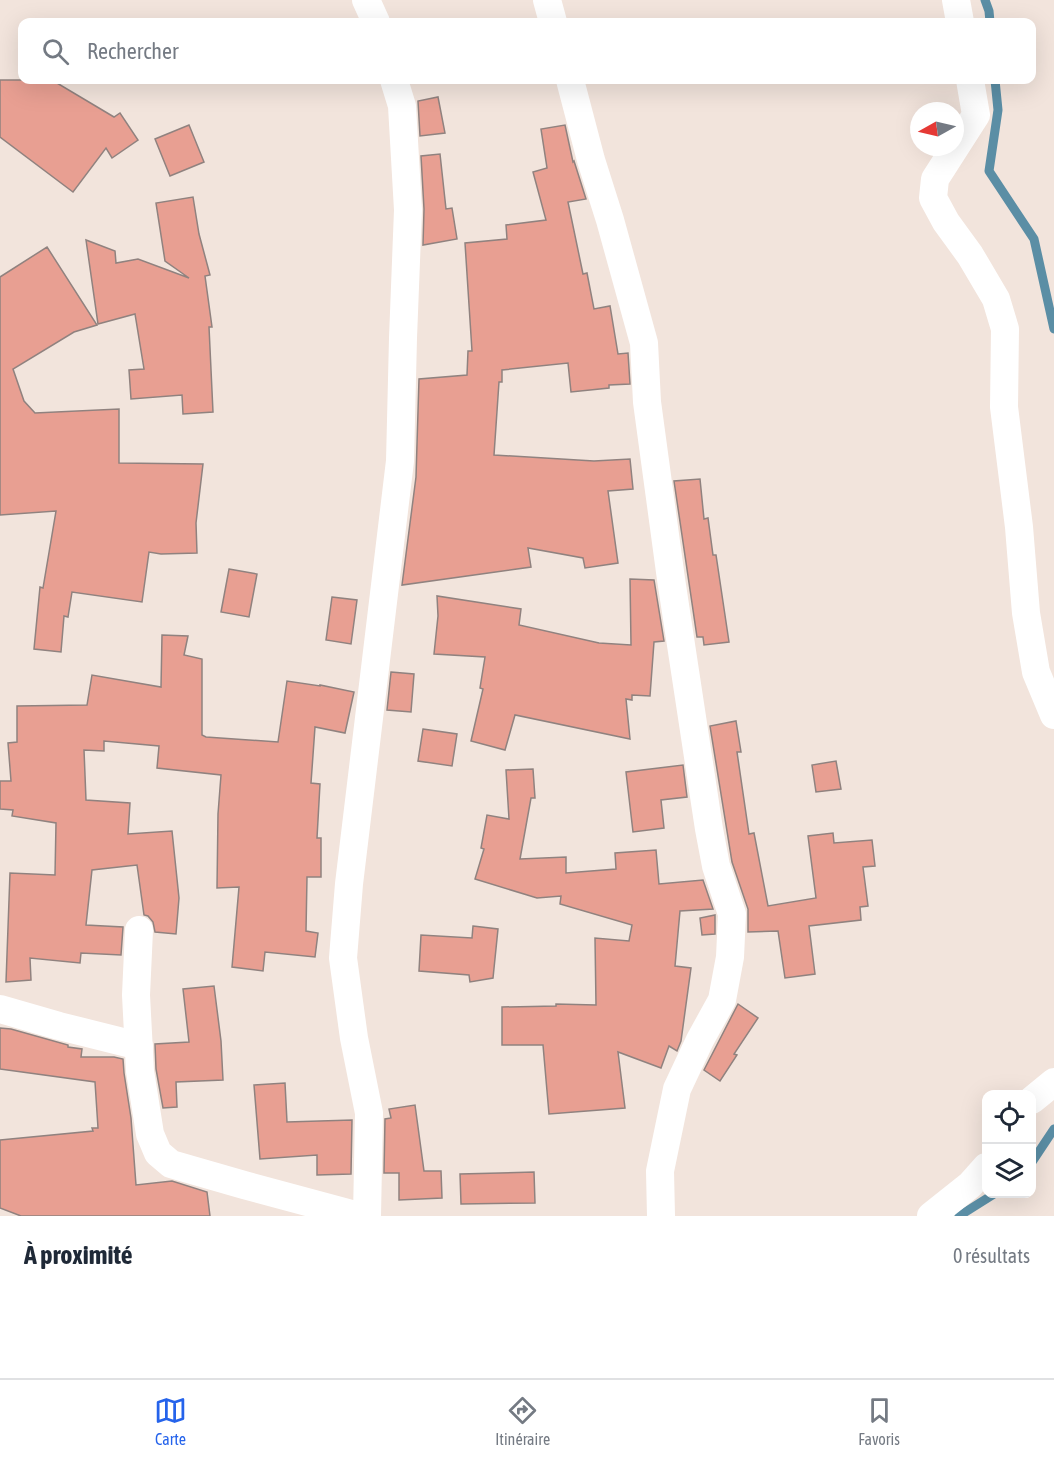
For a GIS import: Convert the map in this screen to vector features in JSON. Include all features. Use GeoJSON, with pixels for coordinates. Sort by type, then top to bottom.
{"type":"FeatureCollection","features":[{"type":"Feature","properties":{"kind":"street"},"geometry":{"type":"LineString","coordinates":[[366,0],[374,18]]}},
{"type":"Feature","properties":{"kind":"street"},"geometry":{"type":"LineString","coordinates":[[547,0],[552,18]]}},
{"type":"Feature","properties":{"kind":"street"},"geometry":{"type":"LineString","coordinates":[[956,0],[959,18]]}},
{"type":"Feature","properties":{"kind":"street"},"geometry":{"type":"LineString","coordinates":[[368,1216],[369,1113],[354,1038],[343,958],[350,873],[400,461],[408,210],[402,106],[395,84]]}},
{"type":"Feature","properties":{"kind":"street"},"geometry":{"type":"LineString","coordinates":[[571,84],[644,344],[647,402],[709,830],[716,866],[732,914],[730,957],[722,1000],[677,1089],[660,1171],[661,1216]]}},
{"type":"Feature","properties":{"kind":"street"},"geometry":{"type":"LineString","coordinates":[[971,84],[976,115],[935,179],[933,198],[996,299],[1005,328],[1004,407],[1019,527],[1026,613],[1036,672],[1054,715]]}},
{"type":"Feature","properties":{"kind":"street"},"geometry":{"type":"LineString","coordinates":[[139,930],[136,995],[140,1071],[150,1134],[158,1153],[171,1164],[359,1216]]}},
{"type":"Feature","properties":{"kind":"street"},"geometry":{"type":"LineString","coordinates":[[0,1009],[139,1046]]}},
{"type":"Feature","properties":{"kind":"street"},"geometry":{"type":"LineString","coordinates":[[1036,1097],[1054,1082]]}},
{"type":"Feature","properties":{"kind":"street"},"geometry":{"type":"LineString","coordinates":[[931,1216],[970,1185],[982,1172]]}},
{"type":"Feature","properties":{"kind":"building"},"geometry":{"type":"Polygon","coordinates":[[[0,80],[18,80],[18,84],[59,84],[114,117],[120,113],[138,140],[112,158],[106,148],[73,192],[0,137],[0,80]]]}},
{"type":"Feature","properties":{"kind":"building"},"geometry":{"type":"Polygon","coordinates":[[[438,97],[445,133],[420,136],[418,101],[438,97]]]}},
{"type":"Feature","properties":{"kind":"building"},"geometry":{"type":"Polygon","coordinates":[[[189,125],[204,162],[170,176],[155,139],[189,125]]]}},
{"type":"Feature","properties":{"kind":"building"},"geometry":{"type":"Polygon","coordinates":[[[565,125],[573,162],[586,199],[568,202],[583,274],[587,273],[594,309],[610,306],[618,354],[628,353],[630,384],[609,385],[609,388],[571,392],[568,363],[502,370],[502,382],[499,382],[494,455],[594,461],[630,459],[633,489],[608,491],[618,563],[585,568],[583,558],[528,548],[531,567],[402,585],[416,477],[419,379],[467,375],[468,351],[472,351],[465,243],[507,239],[506,225],[546,220],[533,172],[547,168],[541,129],[565,125]]]}},
{"type":"Feature","properties":{"kind":"building"},"geometry":{"type":"Polygon","coordinates":[[[440,154],[446,209],[452,208],[457,239],[423,245],[424,209],[421,156],[440,154]]]}},
{"type":"Feature","properties":{"kind":"building"},"geometry":{"type":"Polygon","coordinates":[[[193,197],[199,234],[210,275],[205,276],[212,327],[209,327],[213,412],[183,414],[182,395],[131,399],[129,370],[144,369],[135,314],[98,324],[86,240],[115,251],[116,263],[138,259],[189,278],[165,261],[156,203],[193,197]]]}},
{"type":"Feature","properties":{"kind":"building"},"geometry":{"type":"Polygon","coordinates":[[[47,247],[97,325],[74,332],[13,369],[24,401],[35,413],[119,409],[119,463],[203,464],[196,523],[197,553],[149,552],[142,602],[72,592],[68,617],[64,616],[61,652],[34,649],[40,587],[43,588],[56,511],[0,515],[0,277],[47,247]]]}},
{"type":"Feature","properties":{"kind":"building"},"geometry":{"type":"Polygon","coordinates":[[[700,479],[704,519],[708,518],[713,555],[716,555],[729,642],[704,645],[703,637],[697,637],[674,481],[700,479]]]}},
{"type":"Feature","properties":{"kind":"building"},"geometry":{"type":"Polygon","coordinates":[[[229,569],[257,574],[249,617],[221,612],[229,569]]]}},
{"type":"Feature","properties":{"kind":"building"},"geometry":{"type":"Polygon","coordinates":[[[630,579],[654,580],[664,641],[654,642],[650,696],[632,695],[632,700],[626,699],[630,739],[515,715],[505,750],[471,741],[483,689],[480,688],[485,657],[434,654],[438,616],[437,596],[521,609],[519,625],[599,643],[631,645],[630,579]]]}},
{"type":"Feature","properties":{"kind":"building"},"geometry":{"type":"Polygon","coordinates":[[[332,597],[357,600],[351,644],[326,640],[332,597]]]}},
{"type":"Feature","properties":{"kind":"building"},"geometry":{"type":"Polygon","coordinates":[[[162,635],[188,636],[184,655],[202,659],[202,735],[206,737],[278,742],[287,681],[354,692],[345,733],[315,727],[311,783],[320,784],[317,838],[321,838],[321,877],[307,877],[306,931],[318,933],[315,957],[265,952],[263,971],[232,967],[239,887],[217,888],[221,775],[157,768],[159,746],[104,741],[104,751],[84,750],[86,800],[130,803],[128,834],[172,831],[179,898],[176,934],[155,932],[153,922],[144,915],[137,865],[92,870],[86,925],[123,927],[121,955],[81,953],[80,963],[30,958],[31,980],[6,982],[10,873],[55,875],[56,823],[12,816],[13,810],[0,809],[0,781],[11,781],[8,743],[17,742],[17,706],[87,705],[92,675],[161,687],[162,635]]]}},
{"type":"Feature","properties":{"kind":"building"},"geometry":{"type":"Polygon","coordinates":[[[391,672],[414,674],[411,712],[387,710],[391,672]]]}},
{"type":"Feature","properties":{"kind":"building"},"geometry":{"type":"Polygon","coordinates":[[[736,721],[741,752],[737,752],[749,834],[754,833],[768,906],[816,898],[808,836],[833,833],[834,843],[872,840],[875,866],[863,867],[868,906],[860,907],[861,920],[809,926],[815,974],[785,978],[778,931],[748,932],[748,909],[732,862],[710,726],[736,721]]]}},
{"type":"Feature","properties":{"kind":"building"},"geometry":{"type":"Polygon","coordinates":[[[423,729],[457,734],[452,766],[418,761],[423,729]]]}},
{"type":"Feature","properties":{"kind":"building"},"geometry":{"type":"Polygon","coordinates":[[[836,761],[841,789],[816,792],[812,765],[836,761]]]}},
{"type":"Feature","properties":{"kind":"building"},"geometry":{"type":"Polygon","coordinates":[[[683,765],[687,797],[661,800],[664,828],[633,832],[626,772],[683,765]]]}},
{"type":"Feature","properties":{"kind":"building"},"geometry":{"type":"Polygon","coordinates":[[[533,769],[535,798],[531,798],[520,859],[566,857],[566,873],[616,869],[615,853],[656,850],[659,884],[703,880],[713,909],[680,911],[675,966],[691,968],[681,1041],[677,1051],[669,1046],[661,1068],[618,1052],[625,1108],[549,1114],[543,1045],[502,1045],[502,1007],[556,1006],[556,1004],[596,1005],[595,938],[629,941],[632,925],[560,904],[561,896],[537,898],[475,879],[484,849],[481,848],[487,815],[509,819],[506,770],[533,769]]]}},
{"type":"Feature","properties":{"kind":"building"},"geometry":{"type":"Polygon","coordinates":[[[715,915],[715,934],[702,935],[700,918],[715,915]]]}},
{"type":"Feature","properties":{"kind":"building"},"geometry":{"type":"Polygon","coordinates":[[[473,926],[498,929],[493,978],[470,982],[469,975],[419,971],[421,935],[472,938],[473,926]]]}},
{"type":"Feature","properties":{"kind":"building"},"geometry":{"type":"Polygon","coordinates":[[[214,986],[223,1080],[176,1082],[177,1107],[163,1108],[156,1069],[155,1044],[189,1042],[183,989],[214,986]]]}},
{"type":"Feature","properties":{"kind":"building"},"geometry":{"type":"Polygon","coordinates":[[[738,1004],[758,1018],[734,1054],[737,1055],[720,1081],[704,1070],[738,1004]]]}},
{"type":"Feature","properties":{"kind":"building"},"geometry":{"type":"Polygon","coordinates":[[[0,1028],[82,1049],[81,1057],[123,1059],[131,1118],[136,1185],[172,1181],[207,1192],[210,1216],[21,1216],[0,1208],[0,1140],[93,1131],[92,1128],[98,1128],[95,1082],[0,1069],[0,1028]]]}},
{"type":"Feature","properties":{"kind":"building"},"geometry":{"type":"Polygon","coordinates":[[[285,1083],[287,1122],[352,1120],[351,1174],[317,1175],[317,1155],[260,1159],[254,1085],[285,1083]]]}},
{"type":"Feature","properties":{"kind":"building"},"geometry":{"type":"Polygon","coordinates":[[[415,1105],[424,1171],[441,1171],[442,1198],[399,1200],[399,1173],[384,1173],[385,1119],[391,1118],[389,1109],[415,1105]]]}},
{"type":"Feature","properties":{"kind":"building"},"geometry":{"type":"Polygon","coordinates":[[[534,1172],[535,1203],[461,1204],[460,1174],[534,1172]]]}},
{"type":"Feature","properties":{"kind":"waterway"},"geometry":{"type":"LineString","coordinates":[[985,0],[990,18]]}},
{"type":"Feature","properties":{"kind":"waterway"},"geometry":{"type":"LineString","coordinates":[[995,84],[998,110],[989,171],[1034,239],[1054,329]]}},
{"type":"Feature","properties":{"kind":"waterway"},"geometry":{"type":"LineString","coordinates":[[1036,1156],[1054,1129]]}},
{"type":"Feature","properties":{"kind":"waterway"},"geometry":{"type":"LineString","coordinates":[[959,1216],[988,1198]]}}]}
